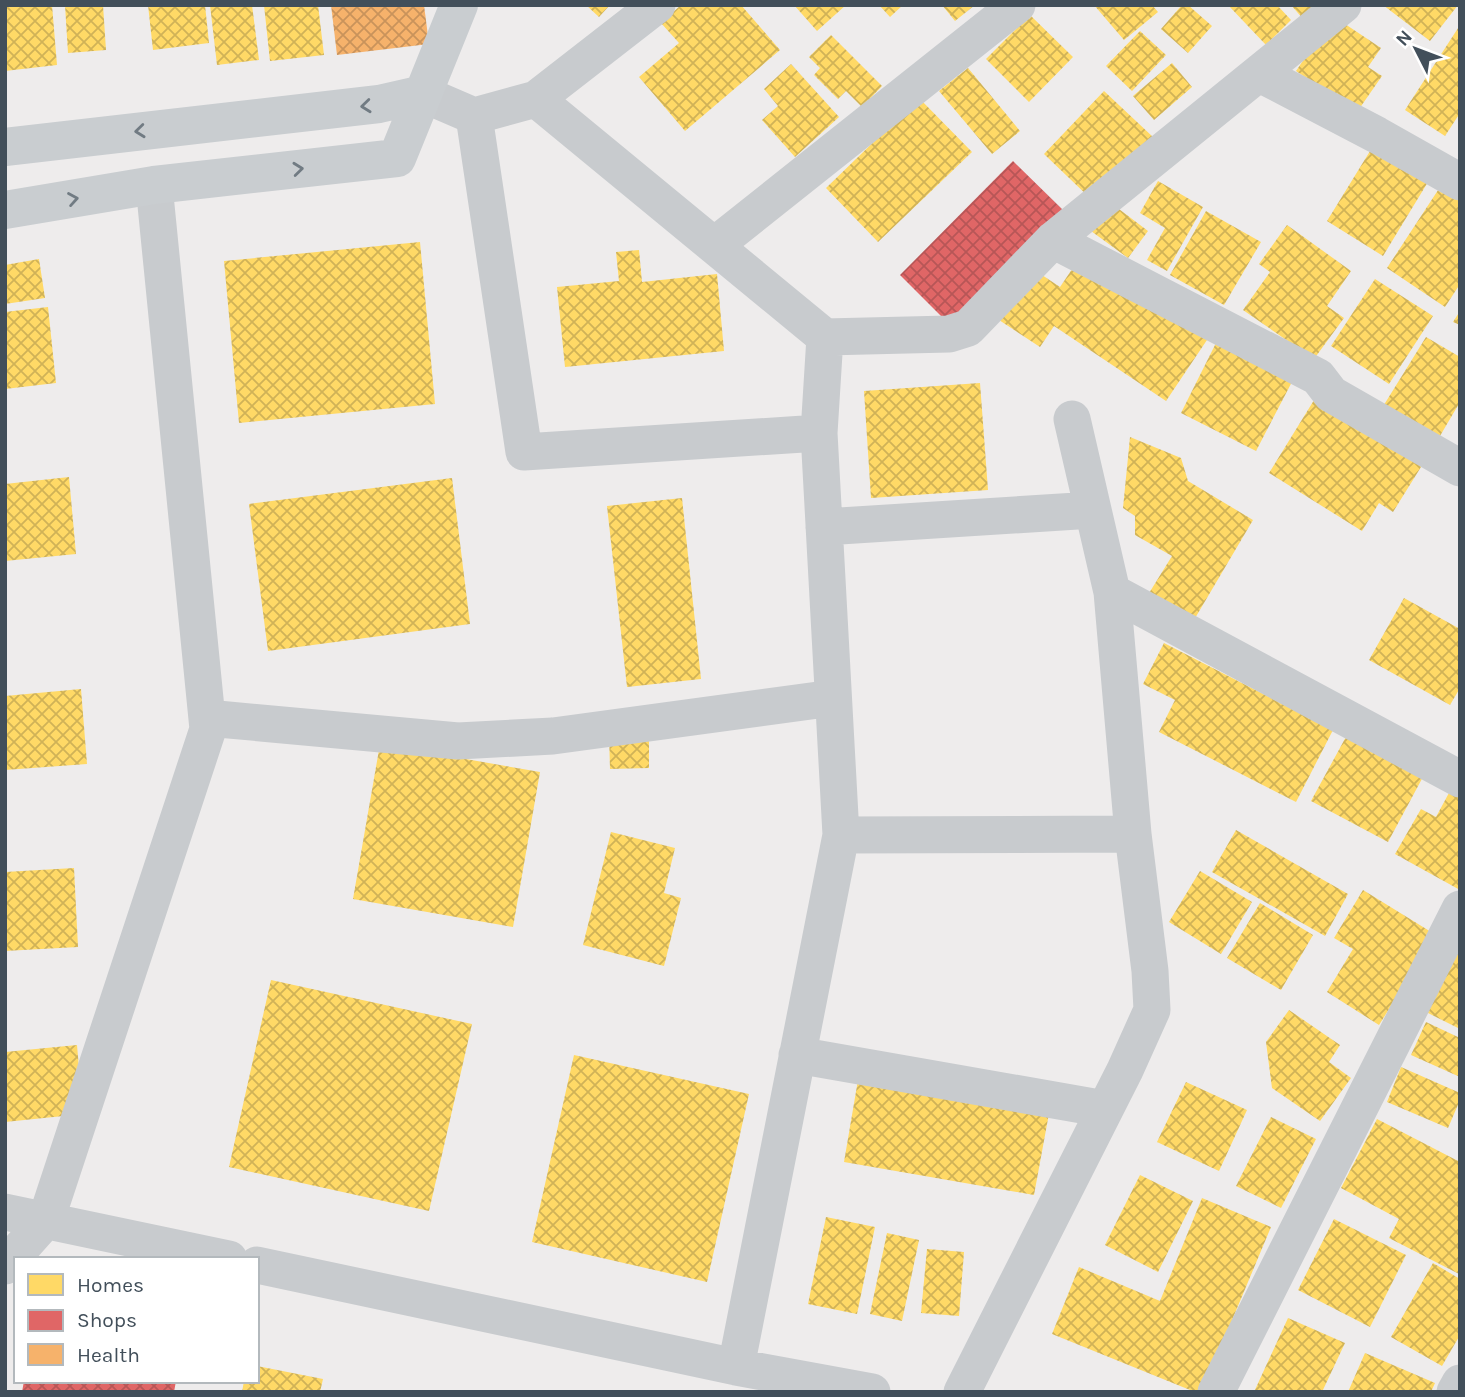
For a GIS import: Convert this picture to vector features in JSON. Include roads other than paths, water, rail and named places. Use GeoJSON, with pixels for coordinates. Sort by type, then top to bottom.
{"type":"FeatureCollection","features":[{"type":"Feature","properties":{"kind":"street"},"geometry":{"type":"LineString","coordinates":[[5,210],[154,185],[397,158],[459,5]]}},
{"type":"Feature","properties":{"kind":"street"},"geometry":{"type":"LineString","coordinates":[[5,146],[379,104],[423,94],[474,116],[536,99],[657,5]]}},
{"type":"Feature","properties":{"kind":"street"},"geometry":{"type":"LineString","coordinates":[[715,245],[1017,5]]}},
{"type":"Feature","properties":{"kind":"street"},"geometry":{"type":"LineString","coordinates":[[536,99],[825,337],[949,334],[968,328],[1053,240],[1343,5]]}},
{"type":"Feature","properties":{"kind":"street"},"geometry":{"type":"LineString","coordinates":[[1260,74],[1460,182]]}},
{"type":"Feature","properties":{"kind":"street"},"geometry":{"type":"LineString","coordinates":[[474,116],[524,452],[819,433]]}},
{"type":"Feature","properties":{"kind":"street"},"geometry":{"type":"LineString","coordinates":[[5,1266],[46,1220],[208,729],[154,185]]}},
{"type":"Feature","properties":{"kind":"street"},"geometry":{"type":"LineString","coordinates":[[1053,240],[1318,377],[1331,394],[1460,468]]}},
{"type":"Feature","properties":{"kind":"street"},"geometry":{"type":"LineString","coordinates":[[736,1367],[841,835],[819,433],[825,337]]}},
{"type":"Feature","properties":{"kind":"street"},"geometry":{"type":"LineString","coordinates":[[962,1392],[1152,1010],[1150,971],[1133,834],[1112,592],[1072,419]]}},
{"type":"Feature","properties":{"kind":"street"},"geometry":{"type":"LineString","coordinates":[[824,527],[1093,510]]}},
{"type":"Feature","properties":{"kind":"street"},"geometry":{"type":"LineString","coordinates":[[1112,592],[1460,779]]}},
{"type":"Feature","properties":{"kind":"street"},"geometry":{"type":"LineString","coordinates":[[207,718],[458,741],[553,736],[833,698]]}},
{"type":"Feature","properties":{"kind":"street"},"geometry":{"type":"LineString","coordinates":[[841,835],[1133,834]]}},
{"type":"Feature","properties":{"kind":"street"},"geometry":{"type":"LineString","coordinates":[[1216,1392],[1460,909]]}},
{"type":"Feature","properties":{"kind":"street"},"geometry":{"type":"LineString","coordinates":[[797,1055],[1105,1109]]}},
{"type":"Feature","properties":{"kind":"street"},"geometry":{"type":"LineString","coordinates":[[5,1212],[220,1257]]}},
{"type":"Feature","properties":{"kind":"street"},"geometry":{"type":"LineString","coordinates":[[259,1265],[736,1367],[872,1392]]}},
{"type":"Feature","properties":{"kind":"street"},"geometry":{"type":"LineString","coordinates":[[1455,1392],[1460,1383]]}}]}
